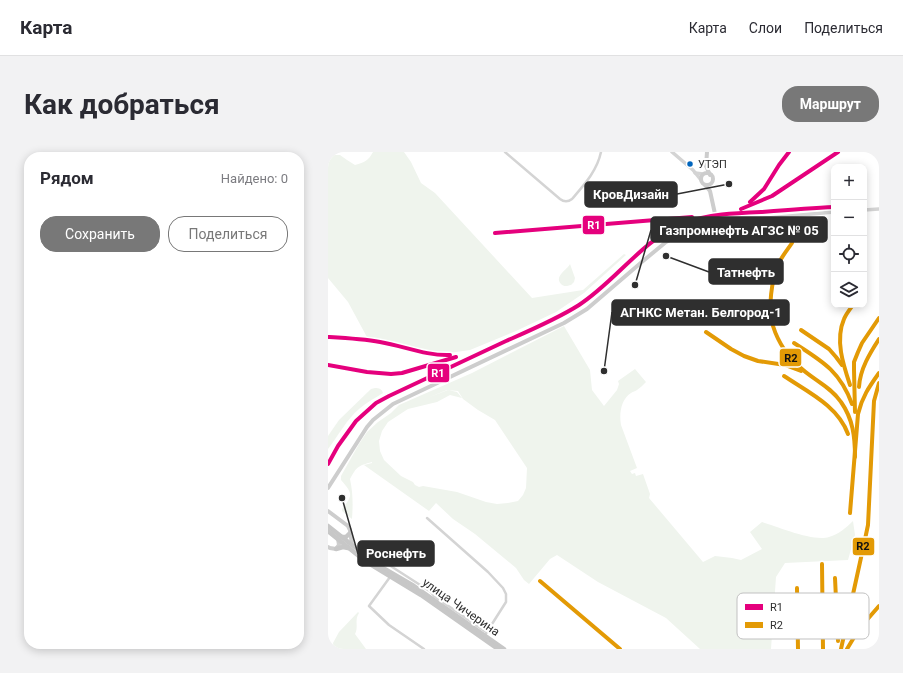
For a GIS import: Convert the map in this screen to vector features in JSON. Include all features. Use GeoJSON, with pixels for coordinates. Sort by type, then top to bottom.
{"type":"FeatureCollection","features":[{"type":"Feature","properties":{"kind":"main road"},"geometry":{"type":"LineString","coordinates":[[707,152],[706,166],[701,180],[710,191]]}},
{"type":"Feature","properties":{"kind":"main road"},"geometry":{"type":"LineString","coordinates":[[328,488],[367,426],[393,404],[564,323],[587,309],[666,242],[684,234],[717,223],[710,191],[713,180],[706,166]]}},
{"type":"Feature","properties":{"kind":"main road"},"geometry":{"type":"LineString","coordinates":[[703,174],[708,173],[711,175]]}},
{"type":"Feature","properties":{"kind":"main road"},"geometry":{"type":"LineString","coordinates":[[705,185],[709,186],[711,184]]}},
{"type":"Feature","properties":{"kind":"main road"},"geometry":{"type":"LineString","coordinates":[[328,511],[348,526],[350,533],[350,547],[336,549],[328,547]]}},
{"type":"Feature","properties":{"kind":"main road","name":"улица Чичерина"},"geometry":{"type":"LineString","coordinates":[[328,526],[339,538]]}},
{"type":"Feature","properties":{"kind":"main road","name":"улица Чичерина"},"geometry":{"type":"LineString","coordinates":[[328,531],[339,538],[372,566],[484,635],[498,649]]}},
{"type":"Feature","properties":{"kind":"main road"},"geometry":{"type":"LineString","coordinates":[[336,549],[339,545],[339,538],[346,537],[350,533]]}},
{"type":"Feature","properties":{"kind":"main road","name":"улица Чичерина"},"geometry":{"type":"LineString","coordinates":[[350,547],[414,586],[504,649]]}},
{"type":"Feature","properties":{"kind":"street"},"geometry":{"type":"LineString","coordinates":[[505,152],[560,200],[566,202],[572,199],[587,181],[598,164],[601,152]]}},
{"type":"Feature","properties":{"kind":"street"},"geometry":{"type":"LineString","coordinates":[[672,152],[701,180]]}},
{"type":"Feature","properties":{"kind":"street"},"geometry":{"type":"LineString","coordinates":[[695,173],[703,174]]}},
{"type":"Feature","properties":{"kind":"street"},"geometry":{"type":"LineString","coordinates":[[867,210],[879,208]]}},
{"type":"Feature","properties":{"kind":"street"},"geometry":{"type":"LineString","coordinates":[[717,223],[831,212]]}},
{"type":"Feature","properties":{"kind":"street"},"geometry":{"type":"LineString","coordinates":[[386,563],[431,592],[434,596],[484,635],[506,602],[506,594],[503,588],[488,572],[427,518]]}},
{"type":"Feature","properties":{"kind":"street"},"geometry":{"type":"LineString","coordinates":[[390,576],[368,606],[389,625],[424,649]]}},
{"type":"Feature","properties":{"kind":"shaded area"},"geometry":{"type":"Polygon","coordinates":[[[373,152],[404,152],[411,162],[421,183],[435,193],[532,298],[583,290],[624,254],[626,255],[584,293],[556,312],[516,331],[470,350],[438,353],[368,339],[348,302],[328,278],[328,155],[340,155],[355,165],[366,161],[373,152]]]}},
{"type":"Feature","properties":{"kind":"shaded area"},"geometry":{"type":"Polygon","coordinates":[[[570,264],[575,278],[574,282],[571,285],[564,286],[559,281],[559,278],[570,264]]]}},
{"type":"Feature","properties":{"kind":"shaded area"},"geometry":{"type":"Polygon","coordinates":[[[564,326],[590,370],[592,390],[604,406],[617,390],[619,384],[618,381],[635,369],[646,382],[625,399],[620,416],[621,425],[637,468],[630,471],[632,474],[635,473],[636,476],[643,474],[650,494],[649,498],[703,562],[715,556],[741,560],[762,549],[750,532],[762,522],[805,536],[822,538],[833,536],[853,521],[855,535],[848,560],[785,563],[776,577],[775,593],[737,593],[737,639],[772,639],[771,649],[700,649],[666,618],[598,582],[557,555],[550,559],[529,584],[524,580],[516,568],[475,534],[453,519],[436,503],[429,511],[364,465],[358,467],[354,471],[350,479],[352,489],[352,519],[342,511],[350,497],[350,494],[348,488],[341,480],[341,476],[367,432],[399,405],[472,373],[564,326]],[[449,390],[457,392],[462,398],[450,395],[437,402],[408,409],[388,422],[382,431],[379,441],[380,451],[384,460],[401,476],[419,487],[423,486],[457,492],[486,502],[497,504],[518,501],[526,488],[527,468],[495,420],[463,399],[458,391],[449,390]]]}},
{"type":"Feature","properties":{"kind":"shaded area"},"geometry":{"type":"Polygon","coordinates":[[[371,389],[380,389],[383,393],[365,404],[355,413],[328,449],[328,436],[339,420],[371,389]]]}},
{"type":"Feature","properties":{"kind":"shaded area"},"geometry":{"type":"Polygon","coordinates":[[[358,612],[357,629],[355,634],[366,649],[334,649],[333,643],[339,632],[358,612]]]}},
{"type":"Feature","properties":{"kind":"transit line","name":"R1"},"geometry":{"type":"LineString","coordinates":[[750,202],[764,189],[789,152]]}},
{"type":"Feature","properties":{"kind":"transit line","name":"R1"},"geometry":{"type":"LineString","coordinates":[[741,209],[772,196],[838,152]]}},
{"type":"Feature","properties":{"kind":"transit line","name":"R1"},"geometry":{"type":"LineString","coordinates":[[328,464],[338,446],[356,421],[376,403],[571,310],[592,295],[642,250],[669,230],[693,220],[712,216],[831,207]]}},
{"type":"Feature","properties":{"kind":"transit line","name":"R1"},"geometry":{"type":"LineString","coordinates":[[495,233],[692,217]]}},
{"type":"Feature","properties":{"kind":"transit line","name":"R2"},"geometry":{"type":"LineString","coordinates":[[792,243],[780,260],[772,286],[771,319],[773,326],[784,349],[797,365],[832,392],[845,408],[851,422],[855,457]]}},
{"type":"Feature","properties":{"kind":"transit line","name":"R2"},"geometry":{"type":"LineString","coordinates":[[850,385],[841,352],[840,335],[844,319],[851,308]]}},
{"type":"Feature","properties":{"kind":"transit line","name":"R2"},"geometry":{"type":"LineString","coordinates":[[855,412],[854,362],[862,343],[879,318]]}},
{"type":"Feature","properties":{"kind":"transit line","name":"R2"},"geometry":{"type":"LineString","coordinates":[[801,330],[829,349],[842,365]]}},
{"type":"Feature","properties":{"kind":"transit line","name":"R2"},"geometry":{"type":"LineString","coordinates":[[706,332],[744,356],[758,361],[785,365],[801,371]]}},
{"type":"Feature","properties":{"kind":"transit line","name":"R1"},"geometry":{"type":"LineString","coordinates":[[328,337],[374,341],[432,354],[450,355]]}},
{"type":"Feature","properties":{"kind":"transit line","name":"R2"},"geometry":{"type":"LineString","coordinates":[[859,387],[863,368],[879,339]]}},
{"type":"Feature","properties":{"kind":"transit line","name":"R2"},"geometry":{"type":"LineString","coordinates":[[794,343],[813,355],[836,375],[842,383],[852,404]]}},
{"type":"Feature","properties":{"kind":"transit line","name":"R1"},"geometry":{"type":"LineString","coordinates":[[328,365],[367,372],[391,374],[402,373],[456,357]]}},
{"type":"Feature","properties":{"kind":"transit line","name":"R2"},"geometry":{"type":"LineString","coordinates":[[850,513],[858,414],[866,392],[879,373]]}},
{"type":"Feature","properties":{"kind":"transit line","name":"R2"},"geometry":{"type":"LineString","coordinates":[[784,376],[821,400],[830,408],[837,415],[848,434]]}},
{"type":"Feature","properties":{"kind":"transit line","name":"R2"},"geometry":{"type":"LineString","coordinates":[[853,593],[868,525],[874,401],[879,383]]}},
{"type":"Feature","properties":{"kind":"transit line","name":"R2"},"geometry":{"type":"LineString","coordinates":[[822,564],[822,593]]}},
{"type":"Feature","properties":{"kind":"transit line","name":"R2"},"geometry":{"type":"LineString","coordinates":[[835,578],[836,593]]}},
{"type":"Feature","properties":{"kind":"transit line","name":"R2"},"geometry":{"type":"LineString","coordinates":[[540,581],[620,649]]}},
{"type":"Feature","properties":{"kind":"transit line","name":"R2"},"geometry":{"type":"LineString","coordinates":[[797,588],[797,593]]}},
{"type":"Feature","properties":{"kind":"transit line","name":"R2"},"geometry":{"type":"LineString","coordinates":[[869,618],[879,606]]}},
{"type":"Feature","properties":{"kind":"transit line","name":"R2"},"geometry":{"type":"LineString","coordinates":[[798,639],[798,649]]}},
{"type":"Feature","properties":{"kind":"transit line","name":"R2"},"geometry":{"type":"LineString","coordinates":[[823,639],[823,649]]}},
{"type":"Feature","properties":{"kind":"transit line","name":"R2"},"geometry":{"type":"LineString","coordinates":[[841,649],[843,639]]}},
{"type":"Feature","properties":{"kind":"transit line","name":"R2"},"geometry":{"type":"LineString","coordinates":[[847,649],[853,639]]}},
{"type":"Feature","properties":{"kind":"place","name":"УТЭП"},"geometry":{"type":"Point","coordinates":[690,164]}},
{"type":"Feature","properties":{"kind":"place","name":"КровДизайн"},"geometry":{"type":"Point","coordinates":[729,184]}},
{"type":"Feature","properties":{"kind":"place","name":"Татнефть"},"geometry":{"type":"Point","coordinates":[666,256]}},
{"type":"Feature","properties":{"kind":"place","name":"Газпромнефть АГЗС № 05"},"geometry":{"type":"Point","coordinates":[635,285]}},
{"type":"Feature","properties":{"kind":"place","name":"АГНКС Метан. Белгород-1"},"geometry":{"type":"Point","coordinates":[604,371]}},
{"type":"Feature","properties":{"kind":"place","name":"Роснефть"},"geometry":{"type":"Point","coordinates":[342,498]}}]}
